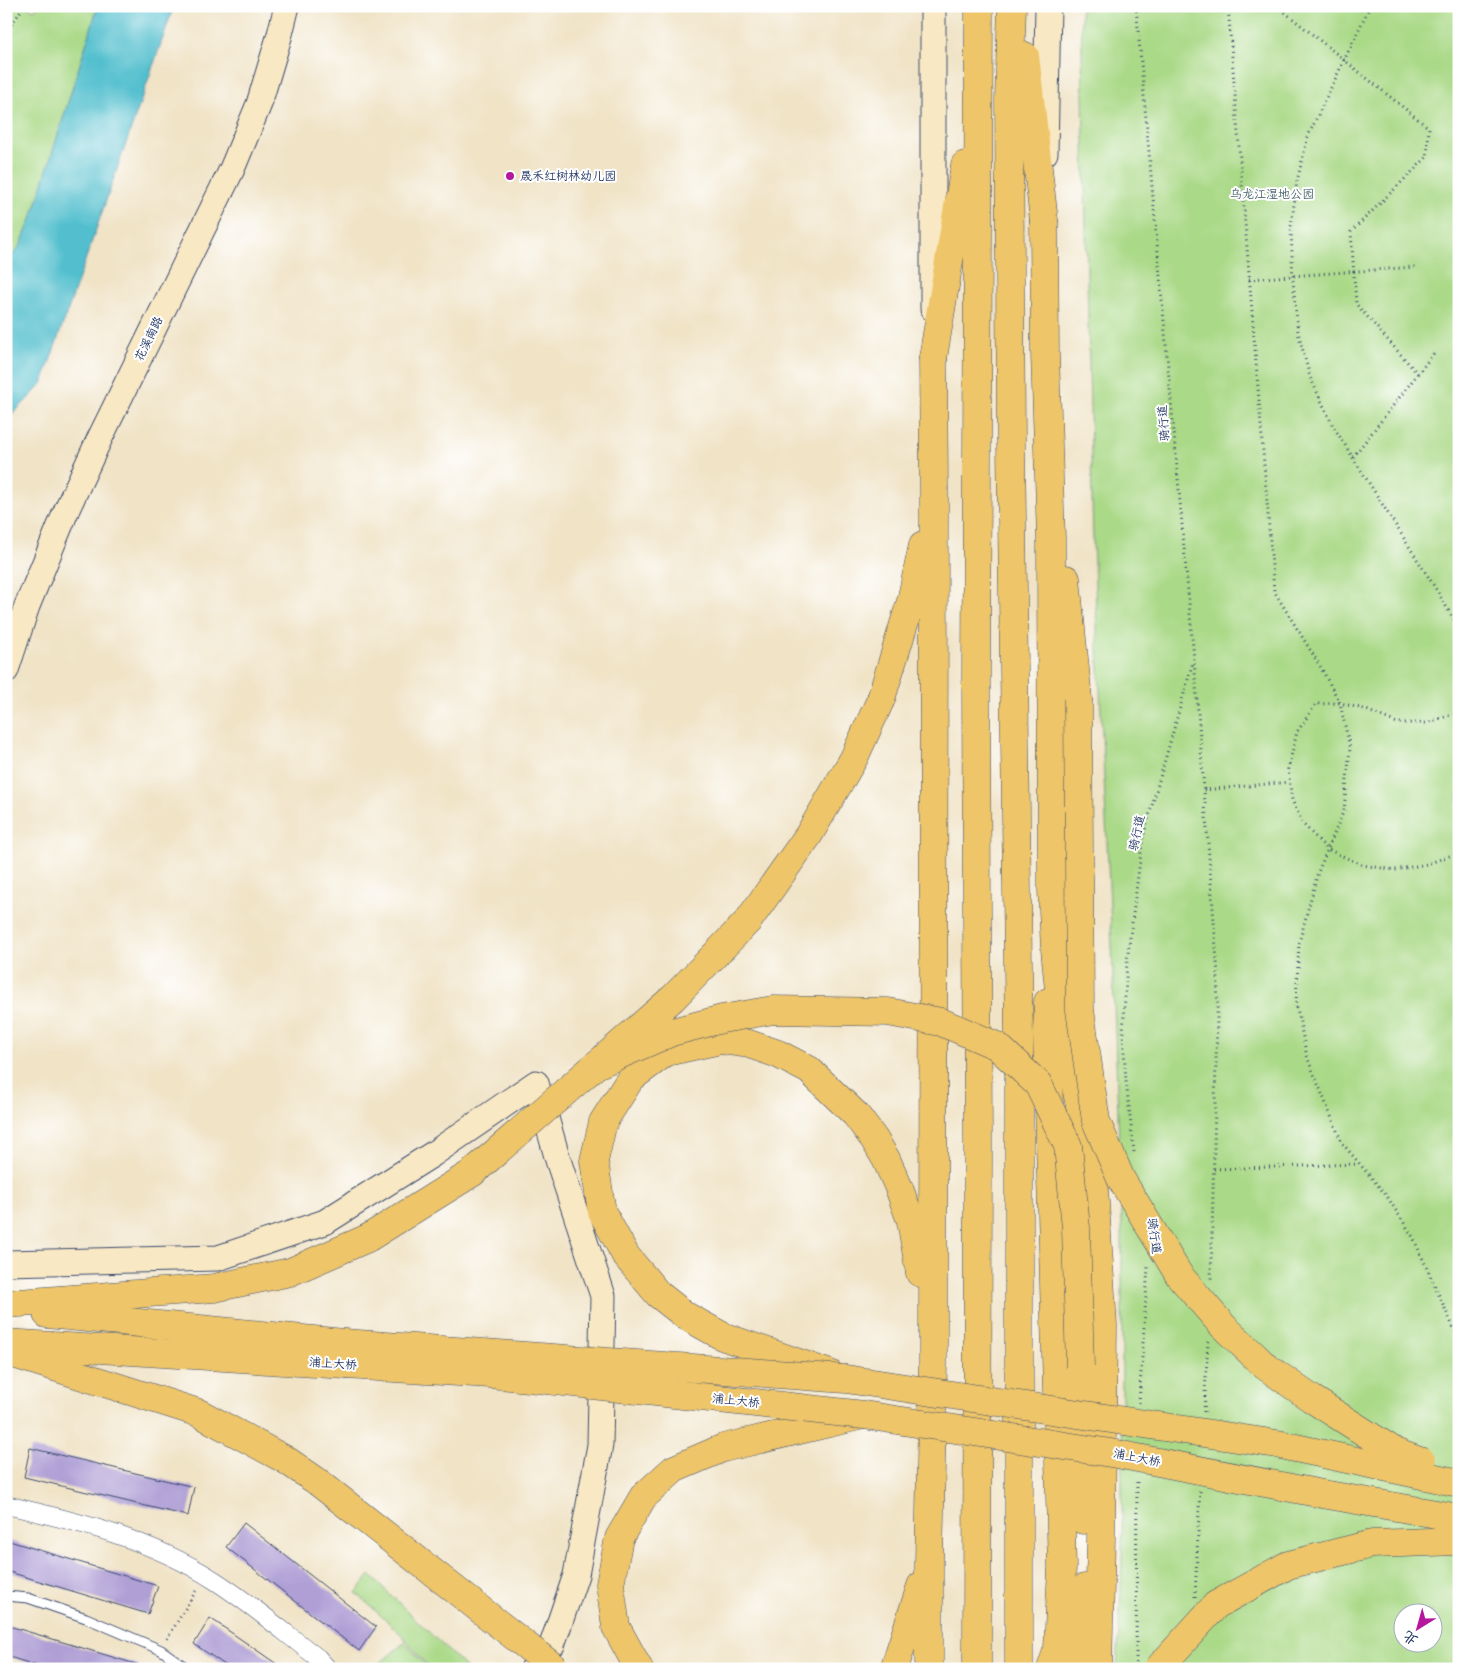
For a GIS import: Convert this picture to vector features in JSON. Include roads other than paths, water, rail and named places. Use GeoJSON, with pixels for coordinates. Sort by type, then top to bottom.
{"type":"FeatureCollection","features":[{"type":"Feature","properties":{"kind":"main road"},"geometry":{"type":"LineString","coordinates":[[977,1669],[978,1131],[976,682],[979,6]]}},
{"type":"Feature","properties":{"kind":"main road"},"geometry":{"type":"LineString","coordinates":[[1012,6],[1009,99],[1010,445],[1019,1038],[1018,1669]]}},
{"type":"Feature","properties":{"kind":"main road"},"geometry":{"type":"LineString","coordinates":[[1019,6],[1044,221],[1050,539],[1052,890],[1047,1035],[1062,1567],[1058,1648],[1051,1669]]}},
{"type":"Feature","properties":{"kind":"main road"},"geometry":{"type":"LineString","coordinates":[[929,1669],[933,1364],[933,358],[980,82]]}},
{"type":"Feature","properties":{"kind":"main road"},"geometry":{"type":"LineString","coordinates":[[1045,353],[1078,699],[1080,1010],[1096,1121],[1121,1179],[1179,1275],[1222,1325],[1265,1366],[1312,1399],[1397,1453],[1459,1476]]}},
{"type":"Feature","properties":{"kind":"main road"},"geometry":{"type":"LineString","coordinates":[[6,1304],[214,1288],[290,1272],[368,1238],[472,1173],[674,998],[748,921],[812,828],[854,758],[881,699],[911,601],[934,490]]}},
{"type":"Feature","properties":{"kind":"main road"},"geometry":{"type":"LineString","coordinates":[[1052,890],[1061,1011],[1093,1172],[1102,1315],[1098,1669]]}},
{"type":"Feature","properties":{"kind":"main road"},"geometry":{"type":"LineString","coordinates":[[594,1066],[672,1032],[722,1019],[773,1010],[888,1012],[941,1022],[997,1046],[1038,1084],[1068,1146],[1076,1228],[1084,1591],[1075,1669]]}},
{"type":"Feature","properties":{"kind":"main road"},"geometry":{"type":"LineString","coordinates":[[846,1379],[722,1336],[686,1316],[658,1294],[626,1256],[602,1212],[594,1161],[603,1122],[632,1078],[666,1052],[720,1040],[749,1044],[778,1054],[810,1070],[856,1115],[886,1159],[911,1221],[933,1364]]}},
{"type":"Feature","properties":{"kind":"main road"},"geometry":{"type":"LineString","coordinates":[[6,1310],[345,1354],[846,1379],[1277,1444],[1459,1483]]}},
{"type":"Feature","properties":{"kind":"main road","name":"浦上大桥"},"geometry":{"type":"LineString","coordinates":[[6,1343],[345,1354],[491,1374],[864,1415],[1116,1454],[1459,1518]]}},
{"type":"Feature","properties":{"kind":"main road"},"geometry":{"type":"LineString","coordinates":[[6,1352],[199,1413],[286,1460],[318,1482],[556,1669]]}},
{"type":"Feature","properties":{"kind":"main road"},"geometry":{"type":"LineString","coordinates":[[639,1669],[616,1627],[610,1584],[619,1538],[642,1497],[674,1469],[723,1448],[864,1415]]}},
{"type":"Feature","properties":{"kind":"main road"},"geometry":{"type":"LineString","coordinates":[[1158,1669],[1216,1605],[1288,1566],[1372,1544],[1459,1541]]}},
{"type":"Feature","properties":{"kind":"main road"},"geometry":{"type":"LineString","coordinates":[[894,1669],[929,1563]]}},
{"type":"Feature","properties":{"kind":"street","name":"花溪南路"},"geometry":{"type":"LineString","coordinates":[[6,670],[26,606],[63,517],[232,169],[259,104],[287,6]]}},
{"type":"Feature","properties":{"kind":"street"},"geometry":{"type":"LineString","coordinates":[[933,6],[933,358]]}},
{"type":"Feature","properties":{"kind":"street"},"geometry":{"type":"LineString","coordinates":[[1044,221],[1048,6]]}},
{"type":"Feature","properties":{"kind":"street"},"geometry":{"type":"LineString","coordinates":[[6,1263],[218,1258],[325,1222],[433,1154],[536,1083],[558,1160],[602,1296],[600,1445],[576,1575],[552,1645],[533,1669]]}},
{"type":"Feature","properties":{"kind":"street"},"geometry":{"type":"LineString","coordinates":[[6,1505],[45,1513],[109,1532],[165,1554],[221,1584],[318,1658],[328,1669]]}},
{"type":"Feature","properties":{"kind":"lane"},"geometry":{"type":"LineString","coordinates":[[6,1596],[28,1598],[86,1618],[161,1650],[188,1669]]}},
{"type":"Feature","properties":{"kind":"water"},"geometry":{"type":"Polygon","coordinates":[[[98,6],[174,6],[42,384],[6,419],[6,265],[21,244],[34,212],[98,6]]]}},
{"type":"Feature","properties":{"kind":"place","name":"晟禾红树林幼儿园"},"geometry":{"type":"Point","coordinates":[510,176]}},
{"type":"Feature","properties":{"kind":"park label","name":"乌龙江湿地公园"},"geometry":{"type":"Point","coordinates":[1272,194]}}]}
